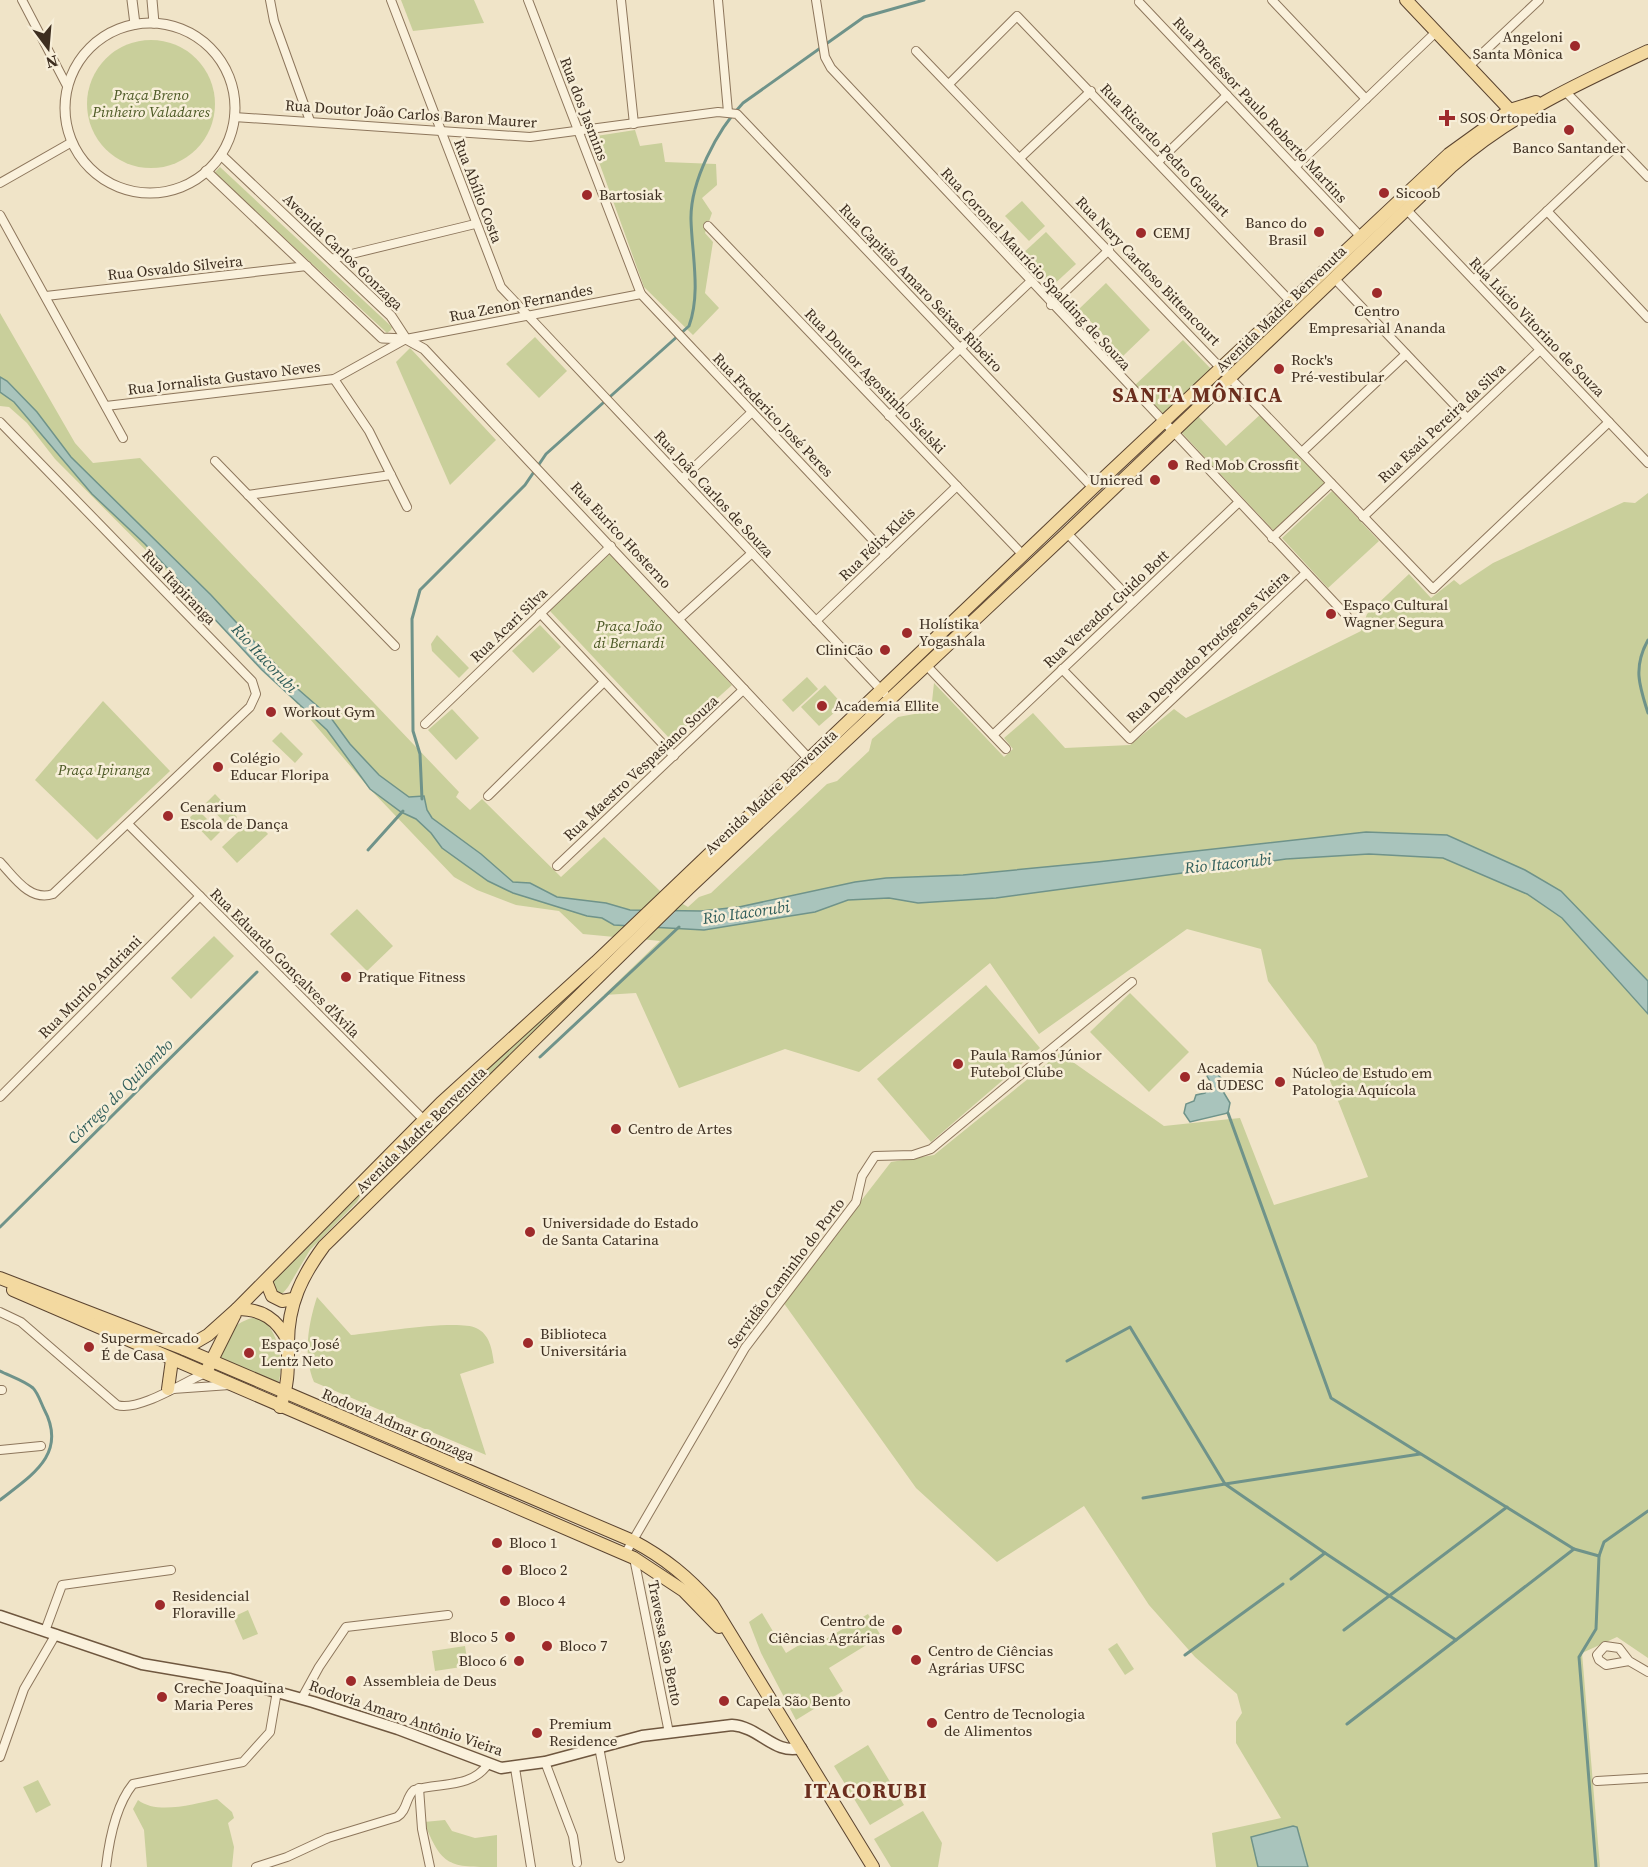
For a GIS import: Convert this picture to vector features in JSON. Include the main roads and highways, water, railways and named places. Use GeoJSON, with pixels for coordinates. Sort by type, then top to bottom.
{"type":"FeatureCollection","features":[{"type":"Feature","properties":{"kind":"main road"},"geometry":{"type":"LineString","coordinates":[[1406,0],[1510,110]]}},
{"type":"Feature","properties":{"kind":"main road","name":"Avenida Madre Benvenuta"},"geometry":{"type":"LineString","coordinates":[[184,1349],[207,1335],[237,1309],[450,1095],[628,930],[1093,488],[1163,423],[1227,373],[1334,278],[1467,153],[1551,98],[1648,51]]}},
{"type":"Feature","properties":{"kind":"main road","name":"Avenida Madre Benvenuta"},"geometry":{"type":"LineString","coordinates":[[280,1407],[286,1393],[289,1371],[288,1342],[293,1299],[304,1272],[324,1245],[689,888],[1173,433],[1292,303],[1449,154],[1510,110],[1551,98]]}},
{"type":"Feature","properties":{"kind":"main road"},"geometry":{"type":"LineString","coordinates":[[809,759],[818,769]]}},
{"type":"Feature","properties":{"kind":"main road"},"geometry":{"type":"LineString","coordinates":[[450,1095],[453,1109],[458,1115]]}},
{"type":"Feature","properties":{"kind":"main road"},"geometry":{"type":"LineString","coordinates":[[419,1153],[425,1128],[424,1120]]}},
{"type":"Feature","properties":{"kind":"main road","name":"Rodovia Admar Gonzaga"},"geometry":{"type":"LineString","coordinates":[[0,1278],[184,1349],[633,1541],[674,1565],[712,1604],[873,1867]]}},
{"type":"Feature","properties":{"kind":"main road"},"geometry":{"type":"LineString","coordinates":[[266,1281],[268,1292],[277,1299],[293,1299]]}},
{"type":"Feature","properties":{"kind":"main road","name":"Rodovia Admar Gonzaga"},"geometry":{"type":"LineString","coordinates":[[0,1284],[203,1374],[629,1556],[684,1591],[744,1654]]}},
{"type":"Feature","properties":{"kind":"main road"},"geometry":{"type":"LineString","coordinates":[[237,1309],[251,1309],[268,1316],[282,1330],[288,1342]]}},
{"type":"Feature","properties":{"kind":"main road","name":"Avenida Madre Benvenuta"},"geometry":{"type":"LineString","coordinates":[[203,1374],[212,1361],[237,1309]]}},
{"type":"Feature","properties":{"kind":"main road"},"geometry":{"type":"LineString","coordinates":[[168,1389],[172,1360]]}},
{"type":"Feature","properties":{"kind":"main road","name":"Rodovia Amaro Antônio Vieira"},"geometry":{"type":"LineString","coordinates":[[0,1616],[142,1664],[230,1679],[302,1698],[398,1729],[488,1764],[515,1768],[631,1738],[732,1725],[745,1726],[790,1751],[801,1748]]}},
{"type":"Feature","properties":{"kind":"water","name":"Rio Itacorubi"},"geometry":{"type":"Polygon","coordinates":[[[0,377],[7,381],[37,412],[71,457],[211,595],[299,690],[331,718],[350,744],[379,775],[409,797],[424,796],[427,810],[432,818],[481,854],[513,882],[530,883],[557,897],[606,903],[630,910],[701,911],[739,907],[855,882],[886,878],[963,875],[1366,832],[1447,835],[1525,870],[1561,891],[1648,981],[1648,1014],[1562,918],[1527,894],[1443,858],[1369,854],[1286,859],[996,898],[918,903],[889,898],[848,900],[815,912],[704,930],[614,925],[602,918],[587,916],[513,893],[488,881],[442,848],[431,833],[416,819],[401,812],[370,789],[327,730],[262,670],[145,544],[92,494],[14,402],[0,392],[0,377]]]}},
{"type":"Feature","properties":{"kind":"water"},"geometry":{"type":"Polygon","coordinates":[[[1210,1067],[1221,1078],[1221,1088],[1230,1103],[1228,1113],[1190,1122],[1184,1113],[1186,1104],[1194,1101],[1196,1095],[1205,1093],[1211,1083],[1207,1076],[1210,1067]]]}},
{"type":"Feature","properties":{"kind":"water"},"geometry":{"type":"Polygon","coordinates":[[[1293,1826],[1297,1827],[1308,1867],[1258,1867],[1251,1837],[1293,1826]]]}},
{"type":"Feature","properties":{"kind":"waterway"},"geometry":{"type":"LineString","coordinates":[[422,799],[420,754],[413,731],[412,619],[420,590],[525,485],[546,454],[689,326],[695,300],[691,220],[695,189],[707,157],[733,114],[743,103],[864,17],[924,0]]}},
{"type":"Feature","properties":{"kind":"waterway"},"geometry":{"type":"LineString","coordinates":[[1648,640],[1640,659],[1639,668],[1642,694],[1648,713]]}},
{"type":"Feature","properties":{"kind":"waterway","name":"Córrego do Quilombo"},"geometry":{"type":"LineString","coordinates":[[368,850],[403,811]]}},
{"type":"Feature","properties":{"kind":"waterway"},"geometry":{"type":"LineString","coordinates":[[540,1057],[679,927]]}},
{"type":"Feature","properties":{"kind":"waterway","name":"Córrego do Quilombo"},"geometry":{"type":"LineString","coordinates":[[0,1227],[257,972]]}},
{"type":"Feature","properties":{"kind":"waterway"},"geometry":{"type":"LineString","coordinates":[[1228,1113],[1331,1398],[1574,1549]]}},
{"type":"Feature","properties":{"kind":"waterway"},"geometry":{"type":"LineString","coordinates":[[1067,1361],[1130,1327],[1225,1484],[1420,1454]]}},
{"type":"Feature","properties":{"kind":"waterway","name":"Córrego do Quilombo"},"geometry":{"type":"LineString","coordinates":[[0,1371],[26,1383],[35,1390],[50,1425],[52,1439],[43,1462],[24,1482],[0,1500]]}},
{"type":"Feature","properties":{"kind":"waterway"},"geometry":{"type":"LineString","coordinates":[[1143,1498],[1225,1484],[1325,1553]]}},
{"type":"Feature","properties":{"kind":"waterway"},"geometry":{"type":"LineString","coordinates":[[1344,1630],[1507,1507]]}},
{"type":"Feature","properties":{"kind":"waterway"},"geometry":{"type":"LineString","coordinates":[[1596,1867],[1579,1657],[1596,1629],[1599,1556],[1604,1542],[1648,1511]]}},
{"type":"Feature","properties":{"kind":"waterway"},"geometry":{"type":"LineString","coordinates":[[1347,1724],[1574,1549],[1599,1556]]}},
{"type":"Feature","properties":{"kind":"waterway"},"geometry":{"type":"LineString","coordinates":[[1291,1579],[1325,1553],[1456,1640]]}},
{"type":"Feature","properties":{"kind":"waterway"},"geometry":{"type":"LineString","coordinates":[[1185,1655],[1283,1584]]}},
{"type":"Feature","properties":{"kind":"place","name":"Angeloni Santa Mônica"},"geometry":{"type":"Point","coordinates":[1575,46]}},
{"type":"Feature","properties":{"kind":"place","name":"SOS Ortopedia"},"geometry":{"type":"Point","coordinates":[1447,118]}},
{"type":"Feature","properties":{"kind":"place","name":"Banco Santander"},"geometry":{"type":"Point","coordinates":[1569,130]}},
{"type":"Feature","properties":{"kind":"place","name":"Sicoob"},"geometry":{"type":"Point","coordinates":[1384,193]}},
{"type":"Feature","properties":{"kind":"place","name":"Bartosiak"},"geometry":{"type":"Point","coordinates":[587,195]}},
{"type":"Feature","properties":{"kind":"place","name":"Banco do Brasil"},"geometry":{"type":"Point","coordinates":[1319,232]}},
{"type":"Feature","properties":{"kind":"place","name":"CEMJ"},"geometry":{"type":"Point","coordinates":[1141,233]}},
{"type":"Feature","properties":{"kind":"place","name":"Centro Empresarial Ananda"},"geometry":{"type":"Point","coordinates":[1377,293]}},
{"type":"Feature","properties":{"kind":"place","name":"Rock's Pré-vestibular"},"geometry":{"type":"Point","coordinates":[1279,369]}},
{"type":"Feature","properties":{"kind":"place","name":"Red Mob Crossfit"},"geometry":{"type":"Point","coordinates":[1173,465]}},
{"type":"Feature","properties":{"kind":"place","name":"Unicred"},"geometry":{"type":"Point","coordinates":[1155,480]}},
{"type":"Feature","properties":{"kind":"place","name":"Espaço Cultural Wagner Segura"},"geometry":{"type":"Point","coordinates":[1331,614]}},
{"type":"Feature","properties":{"kind":"place","name":"Holístika Yogashala"},"geometry":{"type":"Point","coordinates":[907,633]}},
{"type":"Feature","properties":{"kind":"place","name":"CliniCão"},"geometry":{"type":"Point","coordinates":[885,650]}},
{"type":"Feature","properties":{"kind":"place","name":"Academia Ellite"},"geometry":{"type":"Point","coordinates":[822,706]}},
{"type":"Feature","properties":{"kind":"place","name":"Workout Gym"},"geometry":{"type":"Point","coordinates":[271,712]}},
{"type":"Feature","properties":{"kind":"place","name":"Colégio Educar Floripa"},"geometry":{"type":"Point","coordinates":[218,767]}},
{"type":"Feature","properties":{"kind":"place","name":"Cenarium Escola de Dança"},"geometry":{"type":"Point","coordinates":[168,816]}},
{"type":"Feature","properties":{"kind":"place","name":"Pratique Fitness"},"geometry":{"type":"Point","coordinates":[346,977]}},
{"type":"Feature","properties":{"kind":"place","name":"Paula Ramos Júnior Futebol Clube"},"geometry":{"type":"Point","coordinates":[958,1064]}},
{"type":"Feature","properties":{"kind":"place","name":"Academia da UDESC"},"geometry":{"type":"Point","coordinates":[1185,1077]}},
{"type":"Feature","properties":{"kind":"place","name":"Núcleo de Estudo em Patologia Aquícola"},"geometry":{"type":"Point","coordinates":[1280,1082]}},
{"type":"Feature","properties":{"kind":"place","name":"Centro de Artes"},"geometry":{"type":"Point","coordinates":[616,1129]}},
{"type":"Feature","properties":{"kind":"place","name":"Universidade do Estado de Santa Catarina"},"geometry":{"type":"Point","coordinates":[530,1232]}},
{"type":"Feature","properties":{"kind":"place","name":"Biblioteca Universitária"},"geometry":{"type":"Point","coordinates":[528,1343]}},
{"type":"Feature","properties":{"kind":"place","name":"Supermercado É de Casa"},"geometry":{"type":"Point","coordinates":[89,1347]}},
{"type":"Feature","properties":{"kind":"place","name":"Espaço José Lentz Neto"},"geometry":{"type":"Point","coordinates":[249,1353]}},
{"type":"Feature","properties":{"kind":"place","name":"Bloco 1"},"geometry":{"type":"Point","coordinates":[497,1543]}},
{"type":"Feature","properties":{"kind":"place","name":"Bloco 2"},"geometry":{"type":"Point","coordinates":[507,1570]}},
{"type":"Feature","properties":{"kind":"place","name":"Bloco 4"},"geometry":{"type":"Point","coordinates":[505,1601]}},
{"type":"Feature","properties":{"kind":"place","name":"Residencial Floraville"},"geometry":{"type":"Point","coordinates":[160,1605]}},
{"type":"Feature","properties":{"kind":"place","name":"Centro de Ciências Agrárias"},"geometry":{"type":"Point","coordinates":[897,1630]}},
{"type":"Feature","properties":{"kind":"place","name":"Bloco 5"},"geometry":{"type":"Point","coordinates":[510,1637]}},
{"type":"Feature","properties":{"kind":"place","name":"Bloco 7"},"geometry":{"type":"Point","coordinates":[547,1646]}},
{"type":"Feature","properties":{"kind":"place","name":"Centro de Ciências Agrárias UFSC"},"geometry":{"type":"Point","coordinates":[916,1660]}},
{"type":"Feature","properties":{"kind":"place","name":"Bloco 6"},"geometry":{"type":"Point","coordinates":[519,1661]}},
{"type":"Feature","properties":{"kind":"place","name":"Assembleia de Deus"},"geometry":{"type":"Point","coordinates":[351,1681]}},
{"type":"Feature","properties":{"kind":"place","name":"Creche Joaquina Maria Peres"},"geometry":{"type":"Point","coordinates":[162,1697]}},
{"type":"Feature","properties":{"kind":"place","name":"Capela São Bento"},"geometry":{"type":"Point","coordinates":[724,1701]}},
{"type":"Feature","properties":{"kind":"place","name":"Centro de Tecnologia de Alimentos"},"geometry":{"type":"Point","coordinates":[932,1723]}},
{"type":"Feature","properties":{"kind":"place","name":"Premium Residence"},"geometry":{"type":"Point","coordinates":[537,1733]}},
{"type":"Feature","properties":{"kind":"district","name":"SANTA MÔNICA"},"geometry":{"type":"Point","coordinates":[1198,395]}},
{"type":"Feature","properties":{"kind":"district","name":"ITACORUBI"},"geometry":{"type":"Point","coordinates":[866,1791]}},
{"type":"Feature","properties":{"kind":"park label","name":"Praça Breno Pinheiro Valadares"},"geometry":{"type":"Point","coordinates":[151,104]}},
{"type":"Feature","properties":{"kind":"park label","name":"Praça João di Bernardi"},"geometry":{"type":"Point","coordinates":[629,634]}},
{"type":"Feature","properties":{"kind":"park label","name":"Praça Ipiranga"},"geometry":{"type":"Point","coordinates":[104,770]}}]}
